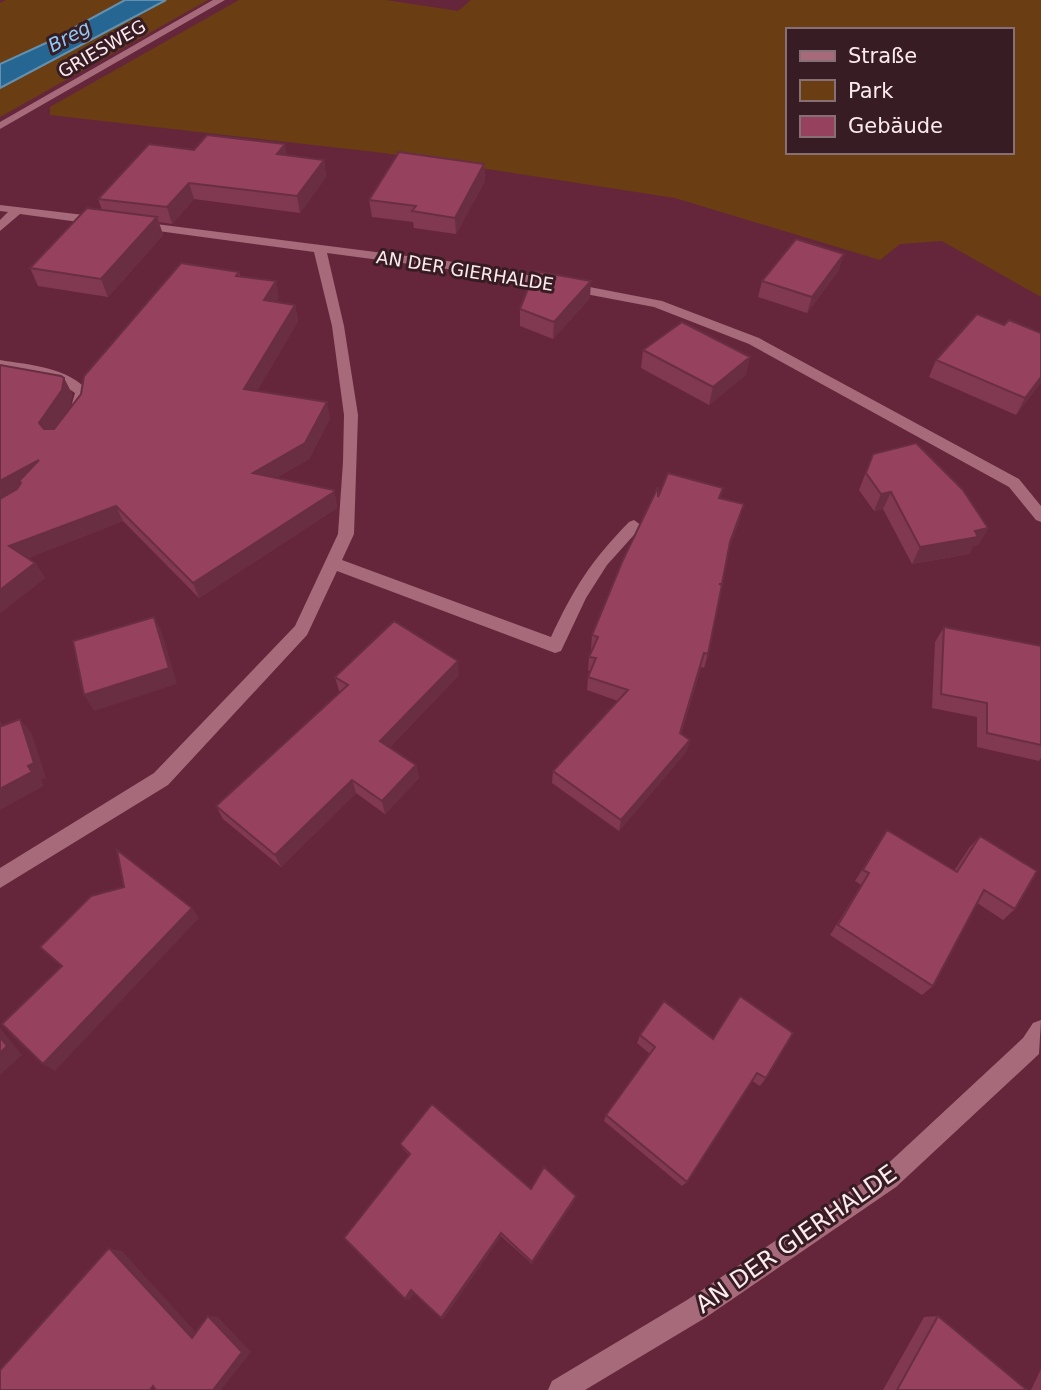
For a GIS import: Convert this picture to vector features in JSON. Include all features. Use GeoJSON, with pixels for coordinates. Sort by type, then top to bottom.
{"type":"FeatureCollection","features":[{"type":"Feature","properties":{"kind":"street","name":"GRIESWEG"},"geometry":{"type":"LineString","coordinates":[[0,127],[220,0]]}},
{"type":"Feature","properties":{"kind":"street","name":"AN DER GIERHALDE"},"geometry":{"type":"LineString","coordinates":[[0,208],[470,268],[657,304],[754,341],[979,464],[1014,484],[1041,516]]}},
{"type":"Feature","properties":{"kind":"street"},"geometry":{"type":"LineString","coordinates":[[0,227],[16,211]]}},
{"type":"Feature","properties":{"kind":"street"},"geometry":{"type":"LineString","coordinates":[[0,879],[162,779],[301,630],[346,534],[351,415],[338,326],[320,250]]}},
{"type":"Feature","properties":{"kind":"street"},"geometry":{"type":"LineString","coordinates":[[0,364],[71,381],[82,392],[79,408],[72,419]]}},
{"type":"Feature","properties":{"kind":"street"},"geometry":{"type":"LineString","coordinates":[[332,563],[555,646],[579,595],[601,561],[634,526]]}},
{"type":"Feature","properties":{"kind":"street","name":"AN DER GIERHALDE"},"geometry":{"type":"LineString","coordinates":[[561,1390],[696,1309],[888,1179],[1031,1046],[1041,1031]]}},
{"type":"Feature","properties":{"kind":"green space"},"geometry":{"type":"Polygon","coordinates":[[[6,0],[208,0],[0,117],[0,3],[6,0]]]}},
{"type":"Feature","properties":{"kind":"green space"},"geometry":{"type":"Polygon","coordinates":[[[239,0],[386,0],[458,11],[471,0],[1041,0],[1041,297],[942,241],[900,244],[880,260],[675,198],[384,153],[50,115],[50,107],[239,0]]]}},
{"type":"Feature","properties":{"kind":"water","name":"Breg"},"geometry":{"type":"Polygon","coordinates":[[[125,0],[166,0],[0,88],[0,64],[46,43],[125,0]]]}},
{"type":"Feature","properties":{"kind":"building"},"geometry":{"type":"Polygon","coordinates":[[[207,135],[285,144],[277,154],[324,160],[297,196],[189,183],[167,207],[98,199],[149,144],[194,150],[207,135]]]}},
{"type":"Feature","properties":{"kind":"building"},"geometry":{"type":"Polygon","coordinates":[[[399,152],[484,164],[455,218],[412,211],[416,206],[369,200],[399,152]]]}},
{"type":"Feature","properties":{"kind":"building"},"geometry":{"type":"Polygon","coordinates":[[[87,208],[157,217],[101,279],[30,268],[87,208]]]}},
{"type":"Feature","properties":{"kind":"building"},"geometry":{"type":"Polygon","coordinates":[[[796,239],[844,254],[812,297],[762,281],[796,239]]]}},
{"type":"Feature","properties":{"kind":"building"},"geometry":{"type":"Polygon","coordinates":[[[181,263],[239,272],[236,276],[276,281],[264,300],[295,305],[244,389],[327,402],[305,443],[253,473],[334,492],[193,583],[116,506],[9,546],[35,563],[0,590],[0,499],[17,489],[21,483],[19,481],[39,460],[0,481],[0,365],[64,378],[62,390],[39,423],[44,429],[54,429],[81,394],[84,376],[181,263]]]}},
{"type":"Feature","properties":{"kind":"building"},"geometry":{"type":"Polygon","coordinates":[[[535,271],[591,281],[554,322],[520,309],[535,271]]]}},
{"type":"Feature","properties":{"kind":"building"},"geometry":{"type":"Polygon","coordinates":[[[977,314],[1004,325],[1009,320],[1041,333],[1041,377],[1025,398],[936,360],[977,314]]]}},
{"type":"Feature","properties":{"kind":"building"},"geometry":{"type":"Polygon","coordinates":[[[682,322],[750,357],[713,387],[643,350],[682,322]]]}},
{"type":"Feature","properties":{"kind":"building"},"geometry":{"type":"Polygon","coordinates":[[[916,443],[963,490],[988,528],[975,531],[978,537],[920,547],[891,492],[881,494],[866,473],[873,454],[916,443]]]}},
{"type":"Feature","properties":{"kind":"building"},"geometry":{"type":"Polygon","coordinates":[[[668,473],[723,488],[719,498],[744,504],[730,542],[722,584],[719,584],[722,585],[708,654],[704,653],[680,733],[690,740],[621,820],[553,771],[628,690],[588,677],[596,658],[589,657],[598,637],[592,635],[622,562],[658,487],[658,497],[668,473]]]}},
{"type":"Feature","properties":{"kind":"building"},"geometry":{"type":"Polygon","coordinates":[[[154,617],[169,668],[84,695],[73,641],[154,617]]]}},
{"type":"Feature","properties":{"kind":"building"},"geometry":{"type":"Polygon","coordinates":[[[394,621],[458,661],[380,741],[416,765],[382,801],[352,780],[275,855],[216,806],[348,685],[335,677],[394,621]]]}},
{"type":"Feature","properties":{"kind":"building"},"geometry":{"type":"Polygon","coordinates":[[[944,627],[1041,646],[1041,745],[987,733],[987,703],[941,694],[944,627]]]}},
{"type":"Feature","properties":{"kind":"building"},"geometry":{"type":"Polygon","coordinates":[[[20,719],[34,763],[28,766],[32,772],[0,789],[0,723],[2,726],[20,719]]]}},
{"type":"Feature","properties":{"kind":"building"},"geometry":{"type":"Polygon","coordinates":[[[887,830],[957,872],[980,836],[1037,871],[1015,909],[984,890],[933,986],[838,925],[869,873],[863,870],[887,830]]]}},
{"type":"Feature","properties":{"kind":"building"},"geometry":{"type":"Polygon","coordinates":[[[117,850],[192,908],[43,1064],[2,1024],[62,966],[40,947],[91,896],[124,887],[117,850]]]}},
{"type":"Feature","properties":{"kind":"building"},"geometry":{"type":"Polygon","coordinates":[[[740,996],[793,1033],[766,1078],[757,1073],[687,1182],[606,1115],[655,1047],[640,1035],[664,1001],[713,1039],[740,996]]]}},
{"type":"Feature","properties":{"kind":"building"},"geometry":{"type":"Polygon","coordinates":[[[0,1037],[7,1046],[0,1053],[0,1037]]]}},
{"type":"Feature","properties":{"kind":"building"},"geometry":{"type":"Polygon","coordinates":[[[432,1104],[531,1189],[544,1167],[576,1196],[532,1262],[501,1233],[441,1318],[411,1290],[405,1299],[344,1238],[410,1154],[400,1144],[432,1104]]]}},
{"type":"Feature","properties":{"kind":"building"},"geometry":{"type":"Polygon","coordinates":[[[109,1248],[192,1338],[208,1316],[242,1352],[213,1390],[156,1390],[153,1386],[150,1390],[0,1390],[0,1370],[109,1248]]]}},
{"type":"Feature","properties":{"kind":"building"},"geometry":{"type":"Polygon","coordinates":[[[938,1316],[1027,1390],[897,1390],[938,1316]]]}}]}
